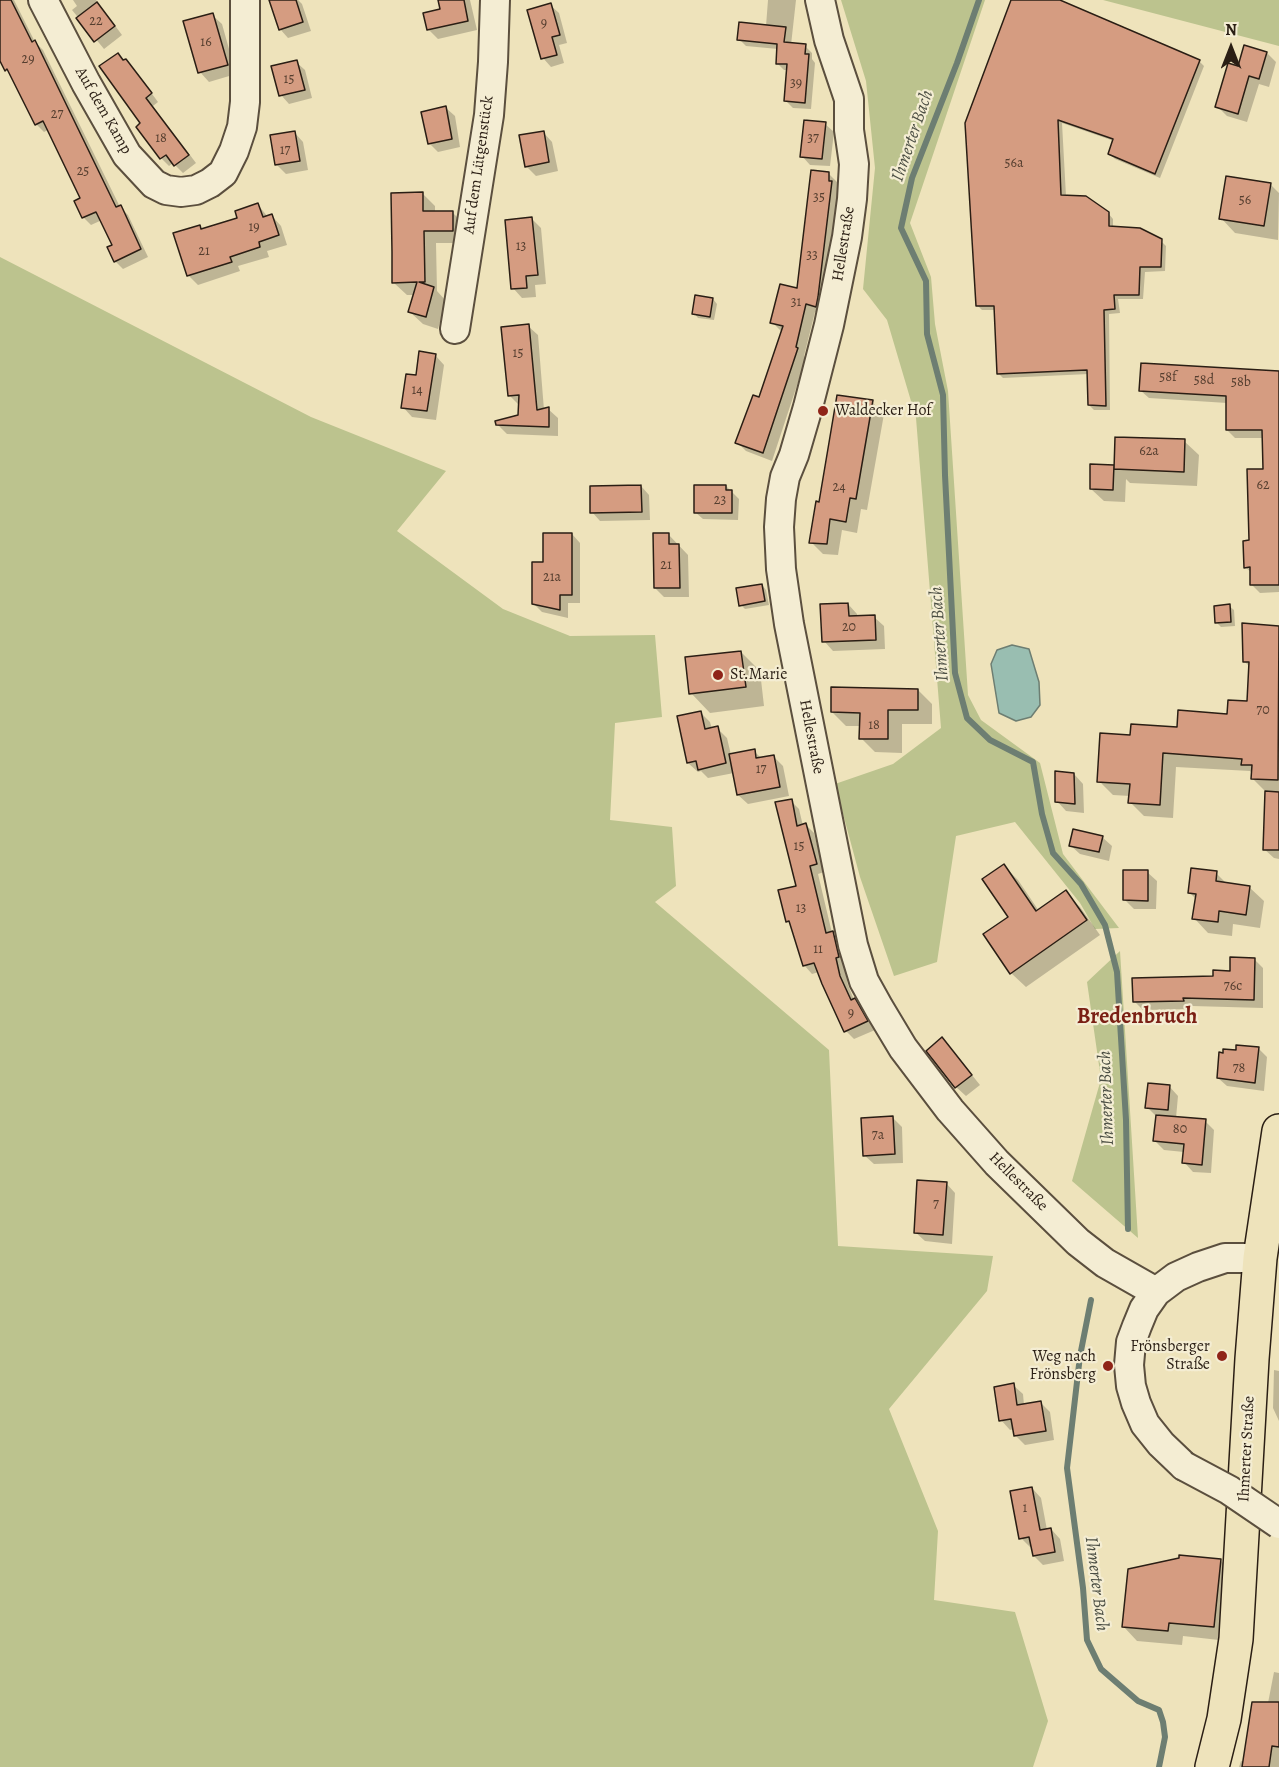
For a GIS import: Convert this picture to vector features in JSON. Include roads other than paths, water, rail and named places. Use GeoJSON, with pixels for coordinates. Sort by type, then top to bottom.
{"type":"FeatureCollection","features":[{"type":"Feature","properties":{"kind":"main road","name":"Ihmerter Straße"},"geometry":{"type":"LineString","coordinates":[[1212,1767],[1224,1719],[1236,1639],[1260,1258],[1279,1131]]}},
{"type":"Feature","properties":{"kind":"street","name":"Auf dem Kamp"},"geometry":{"type":"LineString","coordinates":[[42,0],[127,155],[154,184],[166,190],[181,192],[196,190],[223,173],[234,151],[242,127],[245,102],[245,0]]}},
{"type":"Feature","properties":{"kind":"street","name":"Auf dem Lütgenstück"},"geometry":{"type":"LineString","coordinates":[[455,329],[489,115],[495,0]]}},
{"type":"Feature","properties":{"kind":"street","name":"Hellestraße"},"geometry":{"type":"LineString","coordinates":[[820,0],[849,99],[849,130],[854,164],[852,199],[847,237],[829,325],[808,407],[785,477],[779,527],[789,624],[853,945],[864,981],[879,1008],[903,1048],[950,1110],[997,1162],[1078,1242],[1105,1263],[1156,1292]]}},
{"type":"Feature","properties":{"kind":"street"},"geometry":{"type":"LineString","coordinates":[[1260,1258],[1226,1258],[1198,1267],[1176,1277],[1156,1292],[1144,1308],[1131,1342],[1129,1365],[1131,1386],[1136,1403],[1145,1424],[1161,1444],[1184,1466],[1229,1490],[1279,1524]]}},
{"type":"Feature","properties":{"kind":"water"},"geometry":{"type":"Polygon","coordinates":[[[1012,645],[1029,649],[1039,682],[1040,705],[1031,717],[1016,721],[999,713],[991,664],[997,650],[1012,645]]]}},
{"type":"Feature","properties":{"kind":"waterway","name":"Ihmerter Bach"},"geometry":{"type":"LineString","coordinates":[[979,0],[912,178],[901,228],[926,281],[927,334],[943,395],[955,673],[967,718],[990,740],[1033,762],[1042,814],[1053,853],[1081,884],[1105,925],[1117,972],[1126,1120],[1128,1229]]}},
{"type":"Feature","properties":{"kind":"waterway","name":"Ihmerter Bach"},"geometry":{"type":"LineString","coordinates":[[1091,1300],[1080,1356],[1067,1468],[1083,1588],[1087,1640],[1101,1669],[1138,1701],[1159,1710],[1165,1737],[1159,1767]]}},
{"type":"Feature","properties":{"kind":"place","name":"Waldecker Hof"},"geometry":{"type":"Point","coordinates":[823,411]}},
{"type":"Feature","properties":{"kind":"place","name":"St.Marie"},"geometry":{"type":"Point","coordinates":[718,675]}},
{"type":"Feature","properties":{"kind":"place","name":"Frönsberger Straße"},"geometry":{"type":"Point","coordinates":[1222,1356]}},
{"type":"Feature","properties":{"kind":"place","name":"Weg nach Frönsberg"},"geometry":{"type":"Point","coordinates":[1108,1366]}},
{"type":"Feature","properties":{"kind":"district","name":"Bredenbruch"},"geometry":{"type":"Point","coordinates":[1137,1018]}}]}
